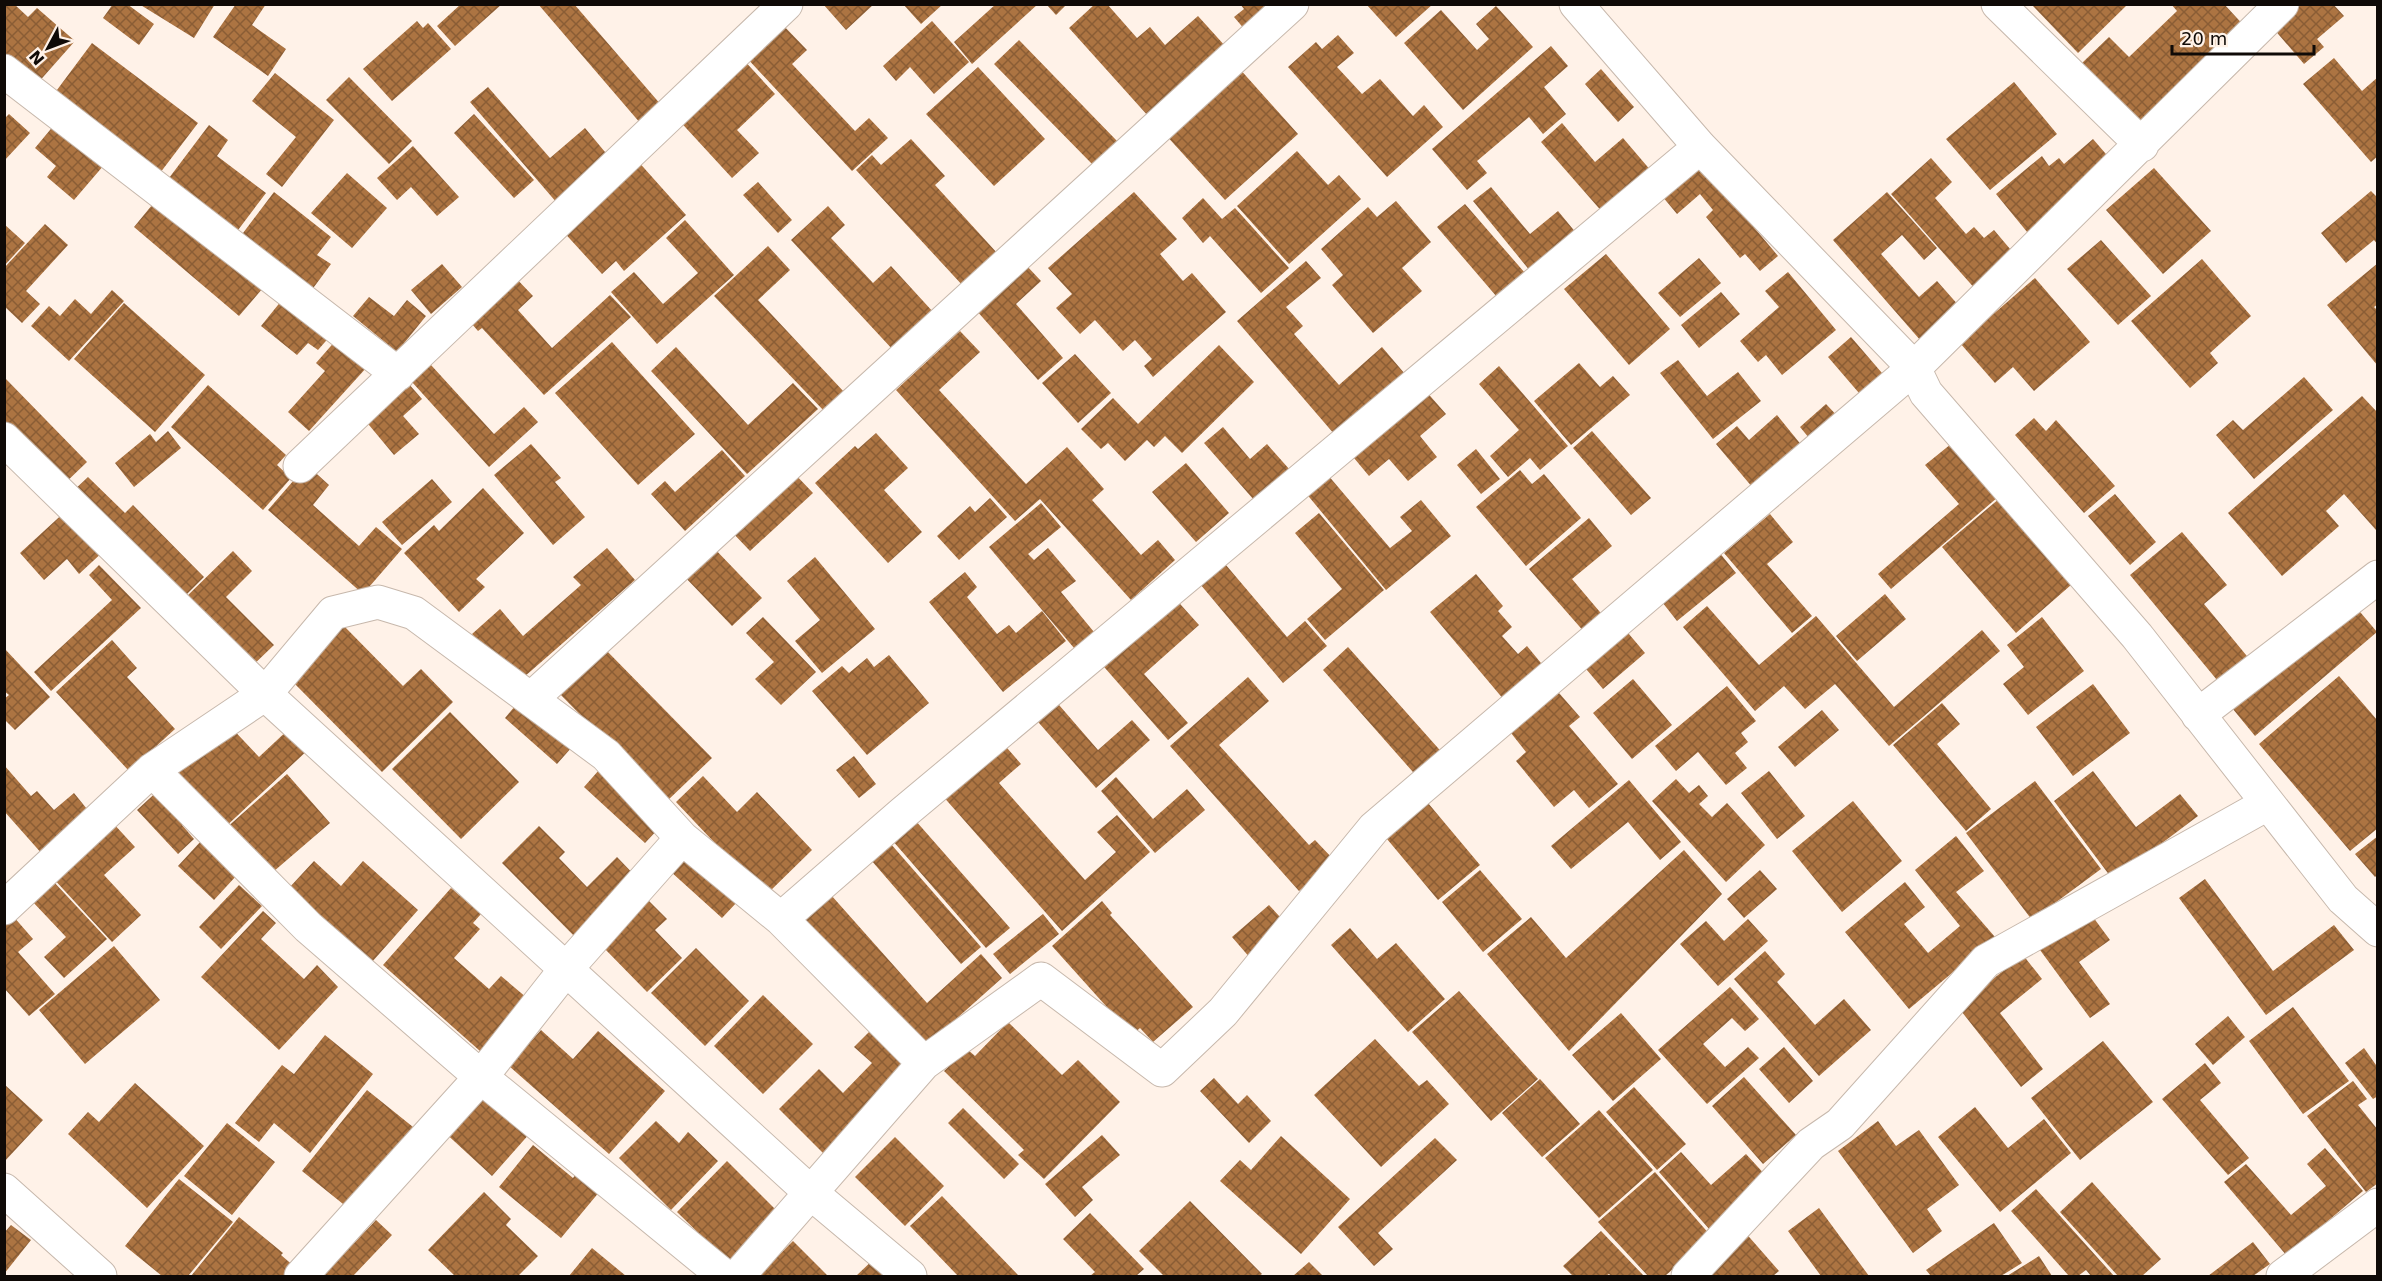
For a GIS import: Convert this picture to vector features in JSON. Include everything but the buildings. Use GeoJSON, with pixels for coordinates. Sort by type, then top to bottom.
{"type":"FeatureCollection","features":[{"type":"Feature","properties":{"kind":"street"},"geometry":{"type":"LineString","coordinates":[[300,466],[786,4]]}},
{"type":"Feature","properties":{"kind":"street"},"geometry":{"type":"LineString","coordinates":[[531,699],[1292,4]]}},
{"type":"Feature","properties":{"kind":"street"},"geometry":{"type":"LineString","coordinates":[[1576,4],[1700,147],[1914,368],[1926,393],[2137,636],[2343,899],[2378,930]]}},
{"type":"Feature","properties":{"kind":"street"},"geometry":{"type":"LineString","coordinates":[[1998,4],[2142,145]]}},
{"type":"Feature","properties":{"kind":"street"},"geometry":{"type":"LineString","coordinates":[[738,1276],[924,1063],[1041,979],[1162,1070],[1223,1012],[1374,828],[1914,368],[2282,4]]}},
{"type":"Feature","properties":{"kind":"street"},"geometry":{"type":"LineString","coordinates":[[4,71],[398,374]]}},
{"type":"Feature","properties":{"kind":"street"},"geometry":{"type":"LineString","coordinates":[[781,919],[903,813],[1700,147]]}},
{"type":"Feature","properties":{"kind":"street"},"geometry":{"type":"LineString","coordinates":[[4,439],[265,694],[810,1192],[910,1276]]}},
{"type":"Feature","properties":{"kind":"street"},"geometry":{"type":"LineString","coordinates":[[2198,716],[2378,577]]}},
{"type":"Feature","properties":{"kind":"street"},"geometry":{"type":"LineString","coordinates":[[4,908],[152,770],[265,694],[333,613],[378,602],[414,613],[606,754],[682,838],[781,919],[924,1063]]}},
{"type":"Feature","properties":{"kind":"street"},"geometry":{"type":"LineString","coordinates":[[152,770],[308,927],[481,1077],[724,1276]]}},
{"type":"Feature","properties":{"kind":"street"},"geometry":{"type":"LineString","coordinates":[[1688,1276],[1810,1144],[1840,1124],[1986,961],[2267,804]]}},
{"type":"Feature","properties":{"kind":"street"},"geometry":{"type":"LineString","coordinates":[[301,1276],[481,1077],[566,969],[682,838]]}},
{"type":"Feature","properties":{"kind":"street"},"geometry":{"type":"LineString","coordinates":[[4,1190],[100,1276]]}},
{"type":"Feature","properties":{"kind":"street"},"geometry":{"type":"LineString","coordinates":[[2283,1276],[2378,1205]]}}]}
